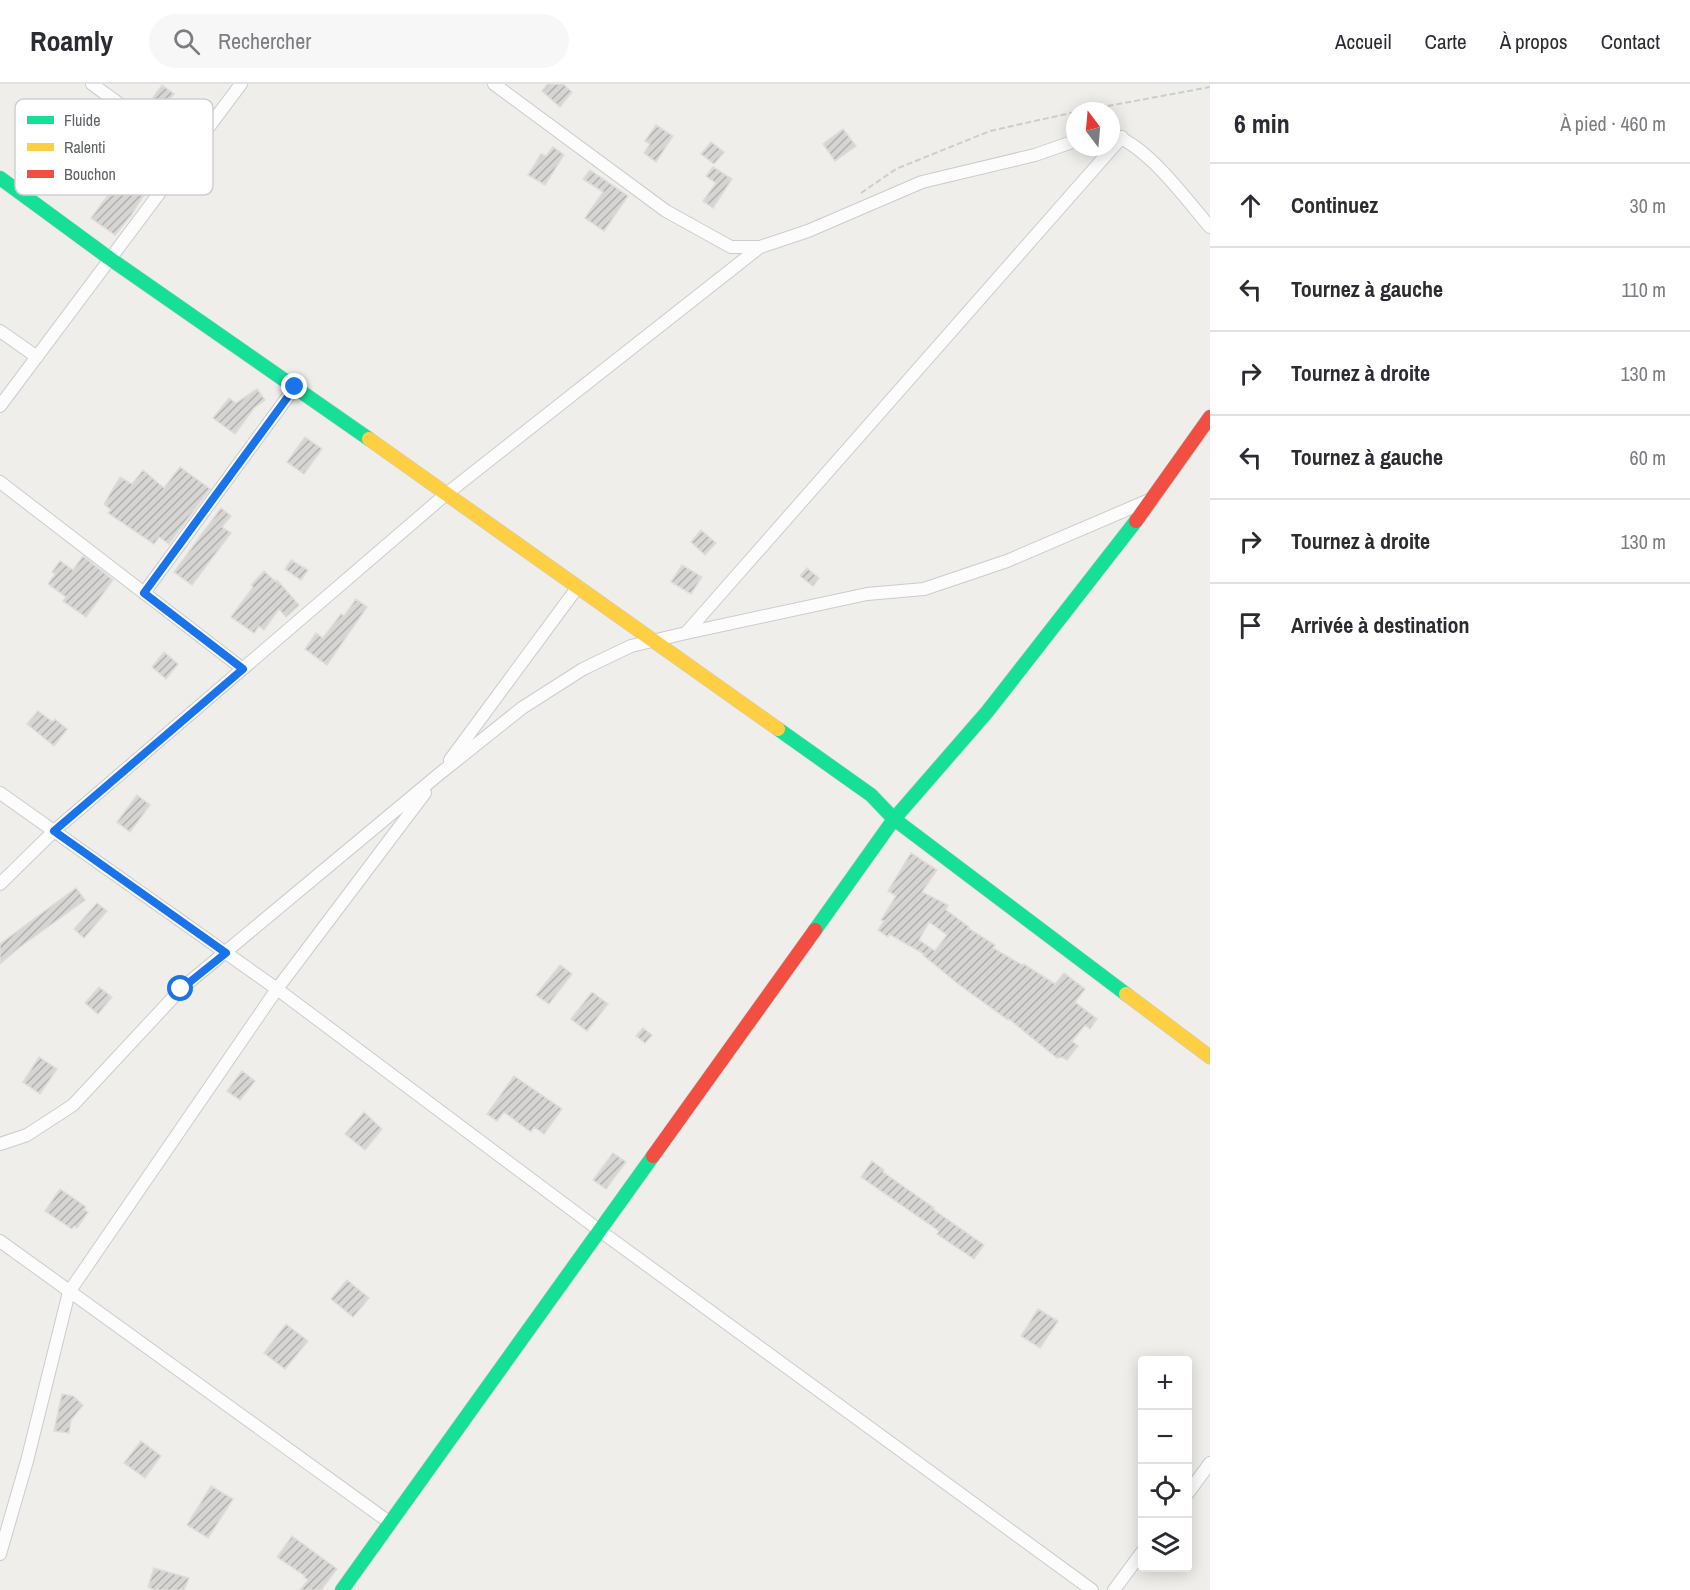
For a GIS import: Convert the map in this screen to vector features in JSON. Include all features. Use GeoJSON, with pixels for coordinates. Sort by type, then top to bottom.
{"type":"FeatureCollection","features":[{"type":"Feature","properties":{"kind":"street"},"geometry":{"type":"LineString","coordinates":[[92,84],[113,99]]}},
{"type":"Feature","properties":{"kind":"street"},"geometry":{"type":"LineString","coordinates":[[213,121],[241,84]]}},
{"type":"Feature","properties":{"kind":"street"},"geometry":{"type":"LineString","coordinates":[[494,84],[666,211],[731,246],[760,247]]}},
{"type":"Feature","properties":{"kind":"street"},"geometry":{"type":"LineString","coordinates":[[1120,138],[1144,152],[1210,227]]}},
{"type":"Feature","properties":{"kind":"street"},"geometry":{"type":"LineString","coordinates":[[0,884],[54,831],[445,495],[760,247],[808,231],[922,182],[1035,155],[1066,144]]}},
{"type":"Feature","properties":{"kind":"street"},"geometry":{"type":"LineString","coordinates":[[686,633],[1099,156]]}},
{"type":"Feature","properties":{"kind":"street"},"geometry":{"type":"LineString","coordinates":[[0,178],[15,189]]}},
{"type":"Feature","properties":{"kind":"street"},"geometry":{"type":"LineString","coordinates":[[23,195],[109,258],[871,795],[894,819],[1210,1057]]}},
{"type":"Feature","properties":{"kind":"street"},"geometry":{"type":"LineString","coordinates":[[0,406],[157,195]]}},
{"type":"Feature","properties":{"kind":"street"},"geometry":{"type":"LineString","coordinates":[[0,331],[37,357]]}},
{"type":"Feature","properties":{"kind":"street"},"geometry":{"type":"LineString","coordinates":[[144,593],[295,387]]}},
{"type":"Feature","properties":{"kind":"street"},"geometry":{"type":"LineString","coordinates":[[342,1590],[894,819],[987,712],[1155,497],[1210,417]]}},
{"type":"Feature","properties":{"kind":"street"},"geometry":{"type":"LineString","coordinates":[[0,482],[243,669]]}},
{"type":"Feature","properties":{"kind":"street"},"geometry":{"type":"LineString","coordinates":[[0,1143],[27,1136],[73,1105],[181,989],[522,708],[583,669],[631,646],[686,633],[867,594],[924,589],[1007,561],[1155,497]]}},
{"type":"Feature","properties":{"kind":"street"},"geometry":{"type":"LineString","coordinates":[[0,1554],[27,1461],[69,1292],[277,989],[577,588]]}},
{"type":"Feature","properties":{"kind":"street"},"geometry":{"type":"LineString","coordinates":[[0,793],[277,989],[599,1230],[1092,1590]]}},
{"type":"Feature","properties":{"kind":"street"},"geometry":{"type":"LineString","coordinates":[[0,1241],[389,1522]]}},
{"type":"Feature","properties":{"kind":"street"},"geometry":{"type":"LineString","coordinates":[[1192,1488],[1210,1463]]}},
{"type":"Feature","properties":{"kind":"street"},"geometry":{"type":"LineString","coordinates":[[1114,1590],[1138,1559]]}},
{"type":"Feature","properties":{"kind":"path"},"geometry":{"type":"LineString","coordinates":[[1120,104],[1210,87]]}},
{"type":"Feature","properties":{"kind":"path"},"geometry":{"type":"LineString","coordinates":[[857,196],[896,169],[990,131],[1066,114]]}},
{"type":"Feature","properties":{"kind":"building"},"geometry":{"type":"Polygon","coordinates":[[[548,84],[563,84],[572,92],[560,107],[542,91],[548,84]]]}},
{"type":"Feature","properties":{"kind":"building"},"geometry":{"type":"Polygon","coordinates":[[[162,85],[174,94],[170,99],[152,99],[162,85]]]}},
{"type":"Feature","properties":{"kind":"building"},"geometry":{"type":"Polygon","coordinates":[[[656,125],[673,136],[656,162],[644,153],[650,144],[645,141],[656,125]]]}},
{"type":"Feature","properties":{"kind":"building"},"geometry":{"type":"Polygon","coordinates":[[[843,129],[856,146],[835,161],[823,144],[843,129]]]}},
{"type":"Feature","properties":{"kind":"building"},"geometry":{"type":"Polygon","coordinates":[[[711,142],[724,152],[714,164],[701,154],[711,142]]]}},
{"type":"Feature","properties":{"kind":"building"},"geometry":{"type":"Polygon","coordinates":[[[553,147],[564,155],[545,185],[528,175],[541,154],[546,156],[553,147]]]}},
{"type":"Feature","properties":{"kind":"building"},"geometry":{"type":"Polygon","coordinates":[[[713,167],[732,179],[713,208],[703,201],[716,183],[706,176],[713,167]]]}},
{"type":"Feature","properties":{"kind":"building"},"geometry":{"type":"Polygon","coordinates":[[[590,170],[628,196],[604,231],[585,218],[603,192],[583,179],[590,170]]]}},
{"type":"Feature","properties":{"kind":"building"},"geometry":{"type":"Polygon","coordinates":[[[108,195],[144,195],[115,235],[91,218],[108,195]]]}},
{"type":"Feature","properties":{"kind":"building"},"geometry":{"type":"Polygon","coordinates":[[[257,389],[265,400],[254,408],[235,434],[213,418],[229,398],[236,403],[257,389]]]}},
{"type":"Feature","properties":{"kind":"building"},"geometry":{"type":"Polygon","coordinates":[[[305,437],[322,449],[304,474],[287,462],[305,437]]]}},
{"type":"Feature","properties":{"kind":"building"},"geometry":{"type":"Polygon","coordinates":[[[180,467],[210,489],[169,544],[159,537],[154,544],[108,513],[111,510],[104,504],[120,477],[132,484],[143,470],[164,488],[180,467]]]}},
{"type":"Feature","properties":{"kind":"building"},"geometry":{"type":"Polygon","coordinates":[[[221,508],[231,516],[222,527],[231,533],[192,585],[174,572],[221,508]]]}},
{"type":"Feature","properties":{"kind":"building"},"geometry":{"type":"Polygon","coordinates":[[[701,530],[716,543],[705,555],[691,542],[701,530]]]}},
{"type":"Feature","properties":{"kind":"building"},"geometry":{"type":"Polygon","coordinates":[[[83,556],[113,580],[86,617],[63,601],[66,597],[48,584],[55,574],[52,572],[60,561],[73,570],[83,556]]]}},
{"type":"Feature","properties":{"kind":"building"},"geometry":{"type":"Polygon","coordinates":[[[291,560],[308,570],[301,580],[285,569],[291,560]]]}},
{"type":"Feature","properties":{"kind":"building"},"geometry":{"type":"Polygon","coordinates":[[[682,565],[702,577],[691,594],[671,582],[682,565]]]}},
{"type":"Feature","properties":{"kind":"building"},"geometry":{"type":"Polygon","coordinates":[[[807,568],[819,578],[813,586],[800,576],[807,568]]]}},
{"type":"Feature","properties":{"kind":"building"},"geometry":{"type":"Polygon","coordinates":[[[264,571],[276,582],[277,580],[299,605],[286,617],[279,609],[264,630],[259,626],[254,633],[231,617],[253,587],[251,585],[264,571]]]}},
{"type":"Feature","properties":{"kind":"building"},"geometry":{"type":"Polygon","coordinates":[[[356,599],[367,607],[327,665],[305,649],[316,633],[323,638],[341,614],[344,616],[356,599]]]}},
{"type":"Feature","properties":{"kind":"building"},"geometry":{"type":"Polygon","coordinates":[[[164,652],[178,664],[166,679],[152,667],[164,652]]]}},
{"type":"Feature","properties":{"kind":"building"},"geometry":{"type":"Polygon","coordinates":[[[38,711],[53,722],[55,719],[67,729],[54,746],[27,724],[38,711]]]}},
{"type":"Feature","properties":{"kind":"building"},"geometry":{"type":"Polygon","coordinates":[[[137,795],[150,805],[130,832],[117,822],[137,795]]]}},
{"type":"Feature","properties":{"kind":"building"},"geometry":{"type":"Polygon","coordinates":[[[911,853],[937,870],[922,892],[948,905],[946,910],[968,928],[995,945],[993,948],[1055,984],[1064,973],[1085,989],[1075,1002],[1097,1019],[1090,1029],[1085,1025],[1072,1041],[1078,1046],[1067,1060],[1062,1057],[1057,1058],[1009,1019],[957,983],[924,954],[878,930],[884,921],[881,920],[896,896],[888,891],[911,853]],[[929,922],[919,940],[935,951],[947,935],[929,922]]]}},
{"type":"Feature","properties":{"kind":"building"},"geometry":{"type":"Polygon","coordinates":[[[76,888],[85,900],[0,964],[0,944],[76,888]]]}},
{"type":"Feature","properties":{"kind":"building"},"geometry":{"type":"Polygon","coordinates":[[[97,903],[107,911],[84,938],[74,929],[97,903]]]}},
{"type":"Feature","properties":{"kind":"building"},"geometry":{"type":"Polygon","coordinates":[[[560,965],[572,974],[549,1004],[536,995],[560,965]]]}},
{"type":"Feature","properties":{"kind":"building"},"geometry":{"type":"Polygon","coordinates":[[[99,987],[112,997],[98,1014],[85,1003],[99,987]]]}},
{"type":"Feature","properties":{"kind":"building"},"geometry":{"type":"Polygon","coordinates":[[[592,992],[608,1004],[587,1031],[571,1019],[592,992]]]}},
{"type":"Feature","properties":{"kind":"building"},"geometry":{"type":"Polygon","coordinates":[[[643,1028],[652,1035],[645,1043],[636,1036],[643,1028]]]}},
{"type":"Feature","properties":{"kind":"building"},"geometry":{"type":"Polygon","coordinates":[[[39,1057],[57,1069],[40,1094],[23,1082],[39,1057]]]}},
{"type":"Feature","properties":{"kind":"building"},"geometry":{"type":"Polygon","coordinates":[[[242,1071],[255,1081],[240,1100],[227,1091],[242,1071]]]}},
{"type":"Feature","properties":{"kind":"building"},"geometry":{"type":"Polygon","coordinates":[[[514,1076],[562,1109],[544,1134],[534,1127],[531,1132],[504,1112],[497,1121],[487,1114],[514,1076]]]}},
{"type":"Feature","properties":{"kind":"building"},"geometry":{"type":"Polygon","coordinates":[[[364,1112],[382,1129],[365,1150],[345,1134],[364,1112]]]}},
{"type":"Feature","properties":{"kind":"building"},"geometry":{"type":"Polygon","coordinates":[[[613,1153],[626,1162],[606,1189],[593,1180],[613,1153]]]}},
{"type":"Feature","properties":{"kind":"building"},"geometry":{"type":"Polygon","coordinates":[[[872,1161],[884,1170],[883,1172],[984,1245],[974,1259],[937,1234],[939,1231],[861,1177],[872,1161]]]}},
{"type":"Feature","properties":{"kind":"building"},"geometry":{"type":"Polygon","coordinates":[[[60,1189],[86,1207],[84,1210],[88,1212],[77,1228],[74,1226],[72,1229],[45,1211],[60,1189]]]}},
{"type":"Feature","properties":{"kind":"building"},"geometry":{"type":"Polygon","coordinates":[[[347,1280],[369,1298],[353,1317],[331,1299],[347,1280]]]}},
{"type":"Feature","properties":{"kind":"building"},"geometry":{"type":"Polygon","coordinates":[[[1038,1309],[1058,1321],[1040,1348],[1021,1336],[1038,1309]]]}},
{"type":"Feature","properties":{"kind":"building"},"geometry":{"type":"Polygon","coordinates":[[[286,1324],[308,1341],[285,1369],[264,1353],[286,1324]]]}},
{"type":"Feature","properties":{"kind":"building"},"geometry":{"type":"Polygon","coordinates":[[[62,1394],[73,1396],[83,1405],[71,1420],[69,1433],[54,1431],[62,1394]]]}},
{"type":"Feature","properties":{"kind":"building"},"geometry":{"type":"Polygon","coordinates":[[[141,1441],[161,1456],[145,1478],[124,1463],[141,1441]]]}},
{"type":"Feature","properties":{"kind":"building"},"geometry":{"type":"Polygon","coordinates":[[[211,1486],[233,1499],[208,1538],[187,1525],[211,1486]]]}},
{"type":"Feature","properties":{"kind":"building"},"geometry":{"type":"Polygon","coordinates":[[[292,1536],[337,1569],[321,1590],[300,1590],[308,1580],[277,1557],[292,1536]]]}},
{"type":"Feature","properties":{"kind":"building"},"geometry":{"type":"Polygon","coordinates":[[[154,1568],[189,1578],[184,1590],[154,1590],[148,1587],[154,1568]]]}},
{"type":"Feature","properties":{"kind":"traffic: fast"},"geometry":{"type":"LineString","coordinates":[[0,178],[15,189]]}},
{"type":"Feature","properties":{"kind":"traffic: fast"},"geometry":{"type":"LineString","coordinates":[[23,195],[109,258],[369,439]]}},
{"type":"Feature","properties":{"kind":"traffic: fast"},"geometry":{"type":"LineString","coordinates":[[815,930],[894,819],[987,712],[1136,521]]}},
{"type":"Feature","properties":{"kind":"traffic: fast"},"geometry":{"type":"LineString","coordinates":[[778,729],[871,795],[894,819],[1126,994]]}},
{"type":"Feature","properties":{"kind":"traffic: fast"},"geometry":{"type":"LineString","coordinates":[[342,1590],[653,1156]]}},
{"type":"Feature","properties":{"kind":"traffic: slow"},"geometry":{"type":"LineString","coordinates":[[369,439],[778,729]]}},
{"type":"Feature","properties":{"kind":"traffic: slow"},"geometry":{"type":"LineString","coordinates":[[1126,994],[1210,1057]]}},
{"type":"Feature","properties":{"kind":"traffic: jam"},"geometry":{"type":"LineString","coordinates":[[1136,521],[1210,417]]}},
{"type":"Feature","properties":{"kind":"traffic: jam"},"geometry":{"type":"LineString","coordinates":[[653,1156],[815,930]]}},
{"type":"Feature","properties":{"kind":"route"},"geometry":{"type":"LineString","coordinates":[[181,989],[226,953],[54,831],[243,669],[144,593],[295,387]]}}]}
